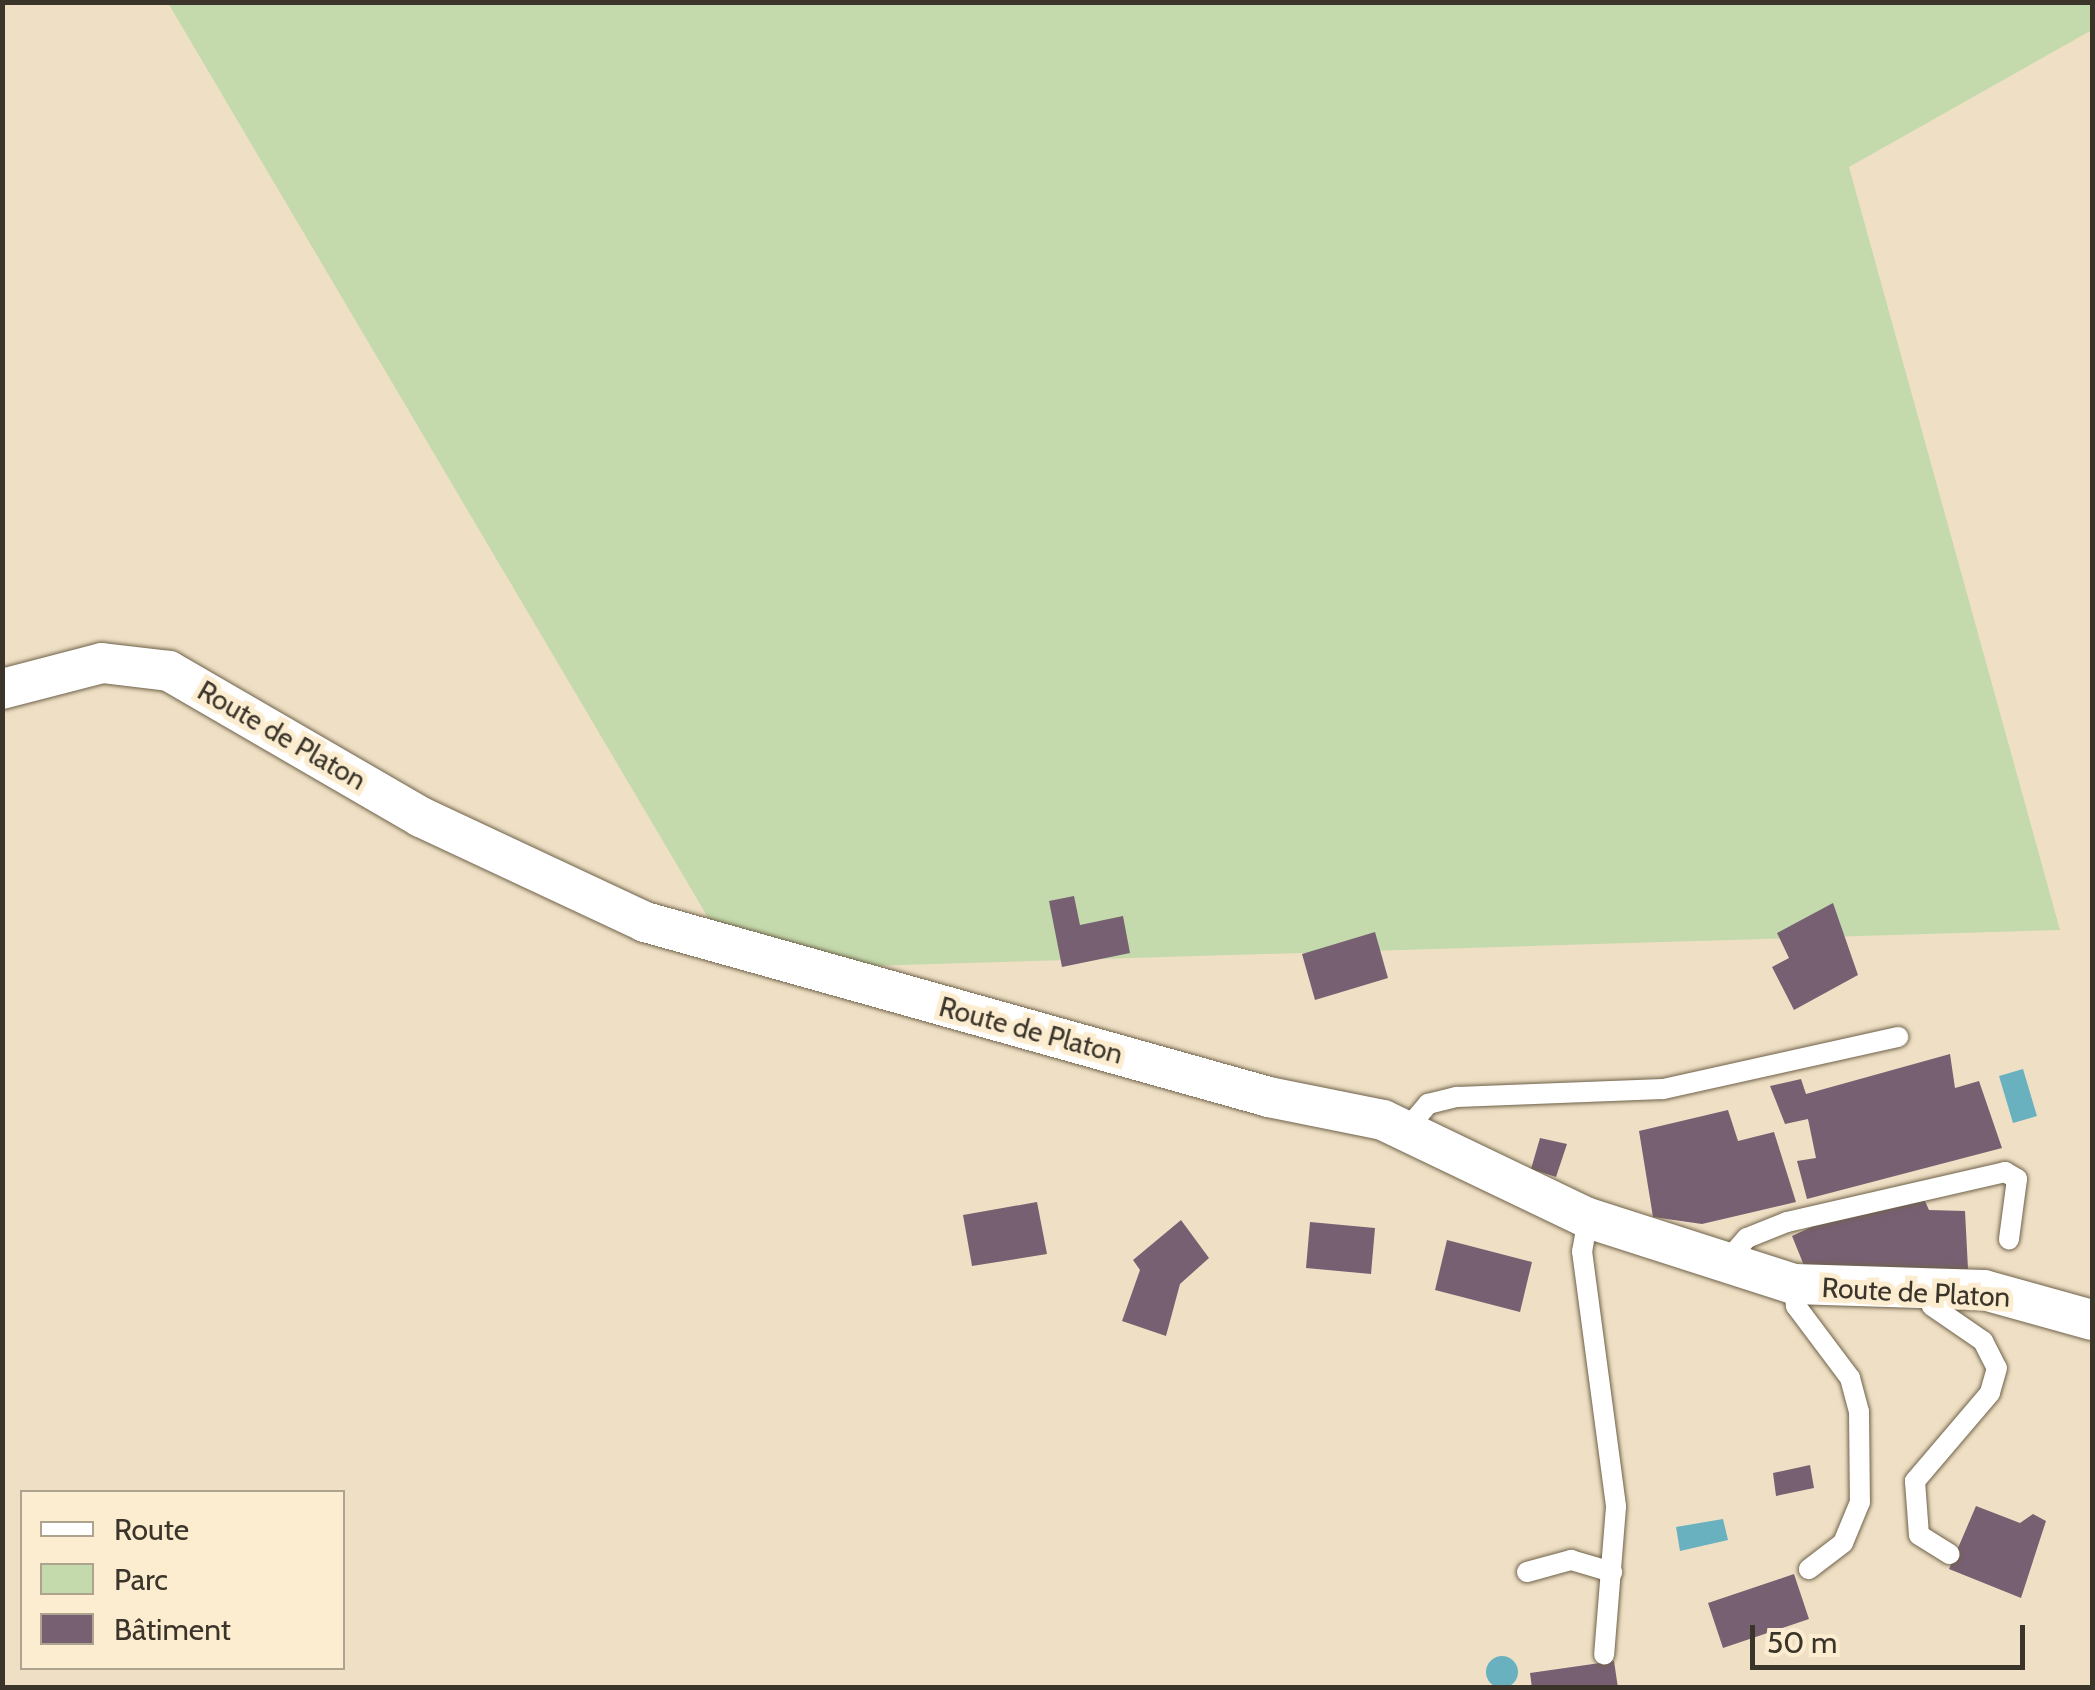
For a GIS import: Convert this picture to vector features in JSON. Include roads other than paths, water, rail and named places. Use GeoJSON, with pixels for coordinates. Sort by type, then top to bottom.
{"type":"FeatureCollection","features":[{"type":"Feature","properties":{"kind":"street","name":"Route de Platon"},"geometry":{"type":"LineString","coordinates":[[2,689],[102,663],[169,671],[421,817],[645,922],[1407,1129],[1588,1218],[1794,1284],[1984,1290],[2089,1310]]}},
{"type":"Feature","properties":{"kind":"lane"},"geometry":{"type":"LineString","coordinates":[[1407,1129],[1428,1104],[1457,1097],[1663,1089],[1898,1036]]}},
{"type":"Feature","properties":{"kind":"lane"},"geometry":{"type":"LineString","coordinates":[[1725,1263],[1747,1238],[1787,1222],[2006,1172],[2016,1179],[2009,1239]]}},
{"type":"Feature","properties":{"kind":"lane"},"geometry":{"type":"LineString","coordinates":[[1588,1218],[1582,1251],[1616,1506],[1604,1655]]}},
{"type":"Feature","properties":{"kind":"lane"},"geometry":{"type":"LineString","coordinates":[[1794,1284],[1796,1306],[1850,1378],[1859,1412],[1860,1502],[1843,1543],[1809,1568]]}},
{"type":"Feature","properties":{"kind":"lane"},"geometry":{"type":"LineString","coordinates":[[1928,1291],[1932,1306],[1983,1341],[1997,1368],[1990,1393],[1914,1482],[1920,1534],[1949,1554]]}},
{"type":"Feature","properties":{"kind":"lane"},"geometry":{"type":"LineString","coordinates":[[1528,1572],[1571,1560],[1612,1572]]}},
{"type":"Feature","properties":{"kind":"water"},"geometry":{"type":"Polygon","coordinates":[[[2023,1069],[2037,1116],[2013,1123],[1999,1076],[2023,1069]]]}},
{"type":"Feature","properties":{"kind":"water"},"geometry":{"type":"Polygon","coordinates":[[[1723,1519],[1728,1540],[1680,1551],[1676,1527],[1723,1519]]]}},
{"type":"Feature","properties":{"kind":"water"},"geometry":{"type":"Polygon","coordinates":[[[1502,1656],[1513,1661],[1518,1672],[1513,1683],[1502,1688],[1491,1683],[1486,1672],[1491,1661],[1502,1656]]]}}]}
